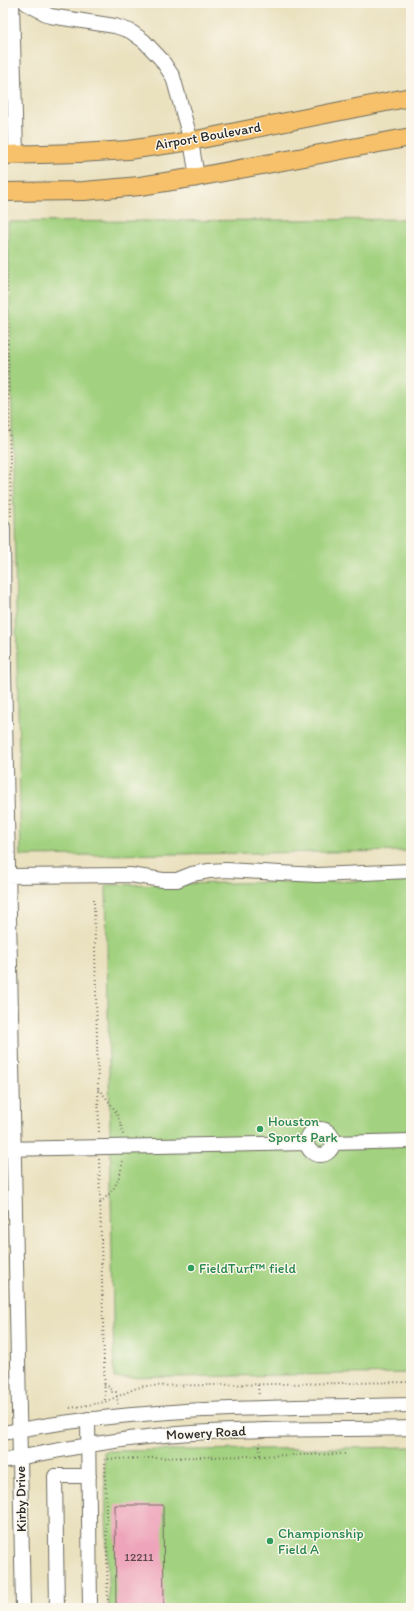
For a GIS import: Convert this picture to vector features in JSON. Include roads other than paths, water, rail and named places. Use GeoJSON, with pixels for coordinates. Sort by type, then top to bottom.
{"type":"FeatureCollection","features":[{"type":"Feature","properties":{"kind":"main road","name":"Airport Boulevard"},"geometry":{"type":"LineString","coordinates":[[9,154],[80,154],[128,150],[191,141],[411,97]]}},
{"type":"Feature","properties":{"kind":"main road"},"geometry":{"type":"LineString","coordinates":[[3,192],[84,190],[140,186],[197,177],[411,137]]}},
{"type":"Feature","properties":{"kind":"street"},"geometry":{"type":"LineString","coordinates":[[9,154],[12,3]]}},
{"type":"Feature","properties":{"kind":"street"},"geometry":{"type":"LineString","coordinates":[[26,3],[50,16],[114,26],[130,31],[144,41],[161,59],[173,77],[191,141],[197,177]]}},
{"type":"Feature","properties":{"kind":"street","name":"Kirby Drive"},"geometry":{"type":"LineString","coordinates":[[3,527],[8,1149],[20,1458],[23,1608]]}},
{"type":"Feature","properties":{"kind":"street"},"geometry":{"type":"LineString","coordinates":[[6,876],[130,875],[163,880],[177,880],[192,874],[226,870],[317,875],[411,871]]}},
{"type":"Feature","properties":{"kind":"street"},"geometry":{"type":"LineString","coordinates":[[8,1149],[307,1143],[310,1151],[313,1153],[322,1154],[329,1151],[332,1143],[411,1141]]}},
{"type":"Feature","properties":{"kind":"street","name":"Mowery Road"},"geometry":{"type":"LineString","coordinates":[[3,1433],[88,1419],[216,1408],[411,1406]]}},
{"type":"Feature","properties":{"kind":"street"},"geometry":{"type":"LineString","coordinates":[[324,1407],[325,1430]]}},
{"type":"Feature","properties":{"kind":"street"},"geometry":{"type":"LineString","coordinates":[[88,1419],[90,1608]]}},
{"type":"Feature","properties":{"kind":"street","name":"Mowery Road"},"geometry":{"type":"LineString","coordinates":[[3,1461],[88,1444],[164,1435],[209,1432],[411,1428]]}},
{"type":"Feature","properties":{"kind":"street"},"geometry":{"type":"LineString","coordinates":[[57,1608],[55,1476],[89,1476]]}},
{"type":"Feature","properties":{"kind":"place","name":"Houston Sports Park"},"geometry":{"type":"Point","coordinates":[260,1129]}},
{"type":"Feature","properties":{"kind":"place","name":"FieldTurf™ field"},"geometry":{"type":"Point","coordinates":[191,1268]}},
{"type":"Feature","properties":{"kind":"place","name":"Championship Field A"},"geometry":{"type":"Point","coordinates":[270,1541]}}]}
